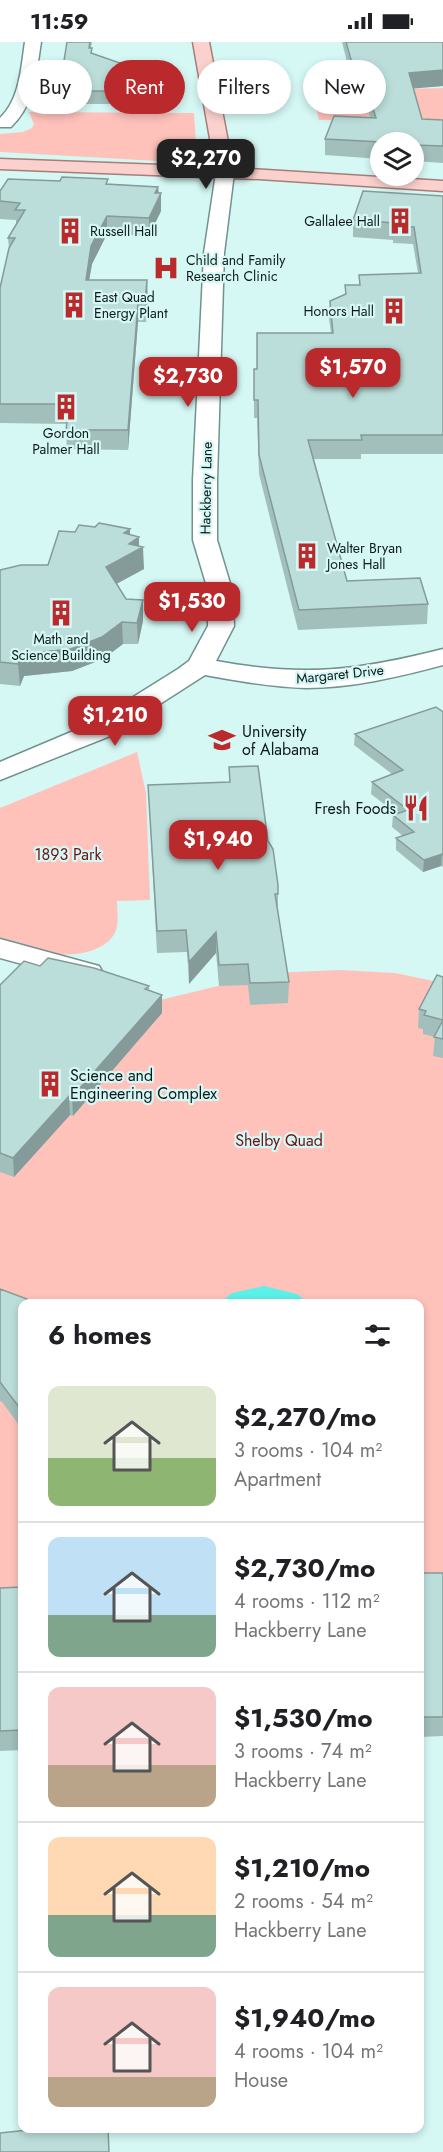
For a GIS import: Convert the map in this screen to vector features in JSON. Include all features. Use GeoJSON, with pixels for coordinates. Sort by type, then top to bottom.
{"type":"FeatureCollection","features":[{"type":"Feature","properties":{"kind":"main road","name":"Hackberry Lane"},"geometry":{"type":"LineString","coordinates":[[201,42],[214,125],[225,173]]}},
{"type":"Feature","properties":{"kind":"main road"},"geometry":{"type":"LineString","coordinates":[[0,158],[193,167],[225,173]]}},
{"type":"Feature","properties":{"kind":"main road"},"geometry":{"type":"LineString","coordinates":[[0,164],[225,173],[443,186]]}},
{"type":"Feature","properties":{"kind":"street"},"geometry":{"type":"LineString","coordinates":[[5,123],[16,115],[23,97],[33,42]]}},
{"type":"Feature","properties":{"kind":"street"},"geometry":{"type":"LineString","coordinates":[[0,169],[19,165]]}},
{"type":"Feature","properties":{"kind":"street","name":"Hackberry Lane"},"geometry":{"type":"LineString","coordinates":[[0,772],[100,730],[200,666],[221,626],[220,590],[205,540],[205,480],[214,253],[225,173]]}},
{"type":"Feature","properties":{"kind":"street","name":"Margaret Drive"},"geometry":{"type":"LineString","coordinates":[[200,666],[288,679],[317,679],[394,668],[443,657]]}},
{"type":"Feature","properties":{"kind":"street"},"geometry":{"type":"LineString","coordinates":[[0,948],[78,972],[112,975]]}},
{"type":"Feature","properties":{"kind":"green space"},"geometry":{"type":"Polygon","coordinates":[[[443,88],[443,120],[319,120],[318,114],[386,114],[386,89],[443,88]]]}},
{"type":"Feature","properties":{"kind":"green space"},"geometry":{"type":"Polygon","coordinates":[[[194,113],[197,158],[193,163],[0,152],[0,134],[23,132],[32,128],[34,124],[30,114],[194,113]]]}},
{"type":"Feature","properties":{"kind":"green space","name":"1893 Park"},"geometry":{"type":"Polygon","coordinates":[[[137,752],[146,793],[150,900],[117,901],[117,927],[111,938],[104,945],[85,952],[64,955],[45,953],[0,938],[0,808],[137,752]]]}},
{"type":"Feature","properties":{"kind":"green space","name":"Shelby Quad"},"geometry":{"type":"Polygon","coordinates":[[[340,970],[395,973],[443,983],[443,1610],[424,1611],[424,1299],[18,1299],[18,1737],[0,1737],[0,1104],[156,1001],[271,973],[340,970]]]}},
{"type":"Feature","properties":{"kind":"water"},"geometry":{"type":"Polygon","coordinates":[[[264,1286],[297,1294],[304,1299],[224,1299],[232,1293],[264,1286]]]}},
{"type":"Feature","properties":{"kind":"building"},"geometry":{"type":"Polygon","coordinates":[[[67,42],[90,42],[91,53],[111,60],[104,60],[104,91],[92,91],[92,60],[64,60],[67,42]]]}},
{"type":"Feature","properties":{"kind":"building"},"geometry":{"type":"Polygon","coordinates":[[[346,42],[443,42],[443,70],[409,73],[422,119],[443,120],[443,146],[424,145],[424,132],[370,132],[370,141],[325,139],[334,116],[376,118],[375,114],[386,114],[386,60],[351,60],[346,42]]]}},
{"type":"Feature","properties":{"kind":"building"},"geometry":{"type":"Polygon","coordinates":[[[62,177],[108,179],[106,184],[158,187],[155,193],[161,193],[149,218],[107,216],[91,246],[86,280],[147,280],[145,303],[138,303],[128,430],[66,430],[69,404],[0,404],[0,288],[9,248],[15,238],[8,238],[25,210],[15,210],[20,203],[0,201],[0,191],[8,179],[60,181],[62,177]]]}},
{"type":"Feature","properties":{"kind":"building"},"geometry":{"type":"Polygon","coordinates":[[[363,191],[443,196],[443,435],[361,435],[362,440],[308,440],[347,581],[420,578],[428,604],[299,610],[259,455],[258,400],[254,400],[257,333],[333,333],[330,301],[346,294],[345,285],[360,285],[359,275],[421,273],[414,227],[394,226],[395,223],[353,220],[363,191]]]}},
{"type":"Feature","properties":{"kind":"building","name":"Math and Science Building"},"geometry":{"type":"Polygon","coordinates":[[[99,523],[130,529],[124,533],[139,537],[129,544],[143,547],[106,567],[126,599],[143,600],[137,623],[122,622],[102,637],[71,649],[23,654],[18,664],[0,662],[0,570],[21,565],[48,565],[59,531],[75,532],[79,525],[95,527],[99,523]]]}},
{"type":"Feature","properties":{"kind":"building","name":"Fresh Foods"},"geometry":{"type":"Polygon","coordinates":[[[436,707],[443,712],[443,855],[424,860],[396,838],[414,832],[393,815],[408,810],[372,782],[403,770],[355,734],[436,707]]]}},
{"type":"Feature","properties":{"kind":"building"},"geometry":{"type":"Polygon","coordinates":[[[258,766],[268,841],[273,849],[278,885],[278,894],[275,894],[289,982],[250,983],[248,964],[219,965],[216,932],[189,962],[186,930],[157,931],[148,785],[230,782],[229,767],[258,766]]]}},
{"type":"Feature","properties":{"kind":"building","name":"Science and Engineering Complex"},"geometry":{"type":"Polygon","coordinates":[[[48,958],[94,968],[149,986],[145,989],[162,995],[72,1097],[69,1096],[13,1158],[0,1153],[0,985],[24,961],[40,966],[48,958]]]}},
{"type":"Feature","properties":{"kind":"building"},"geometry":{"type":"Polygon","coordinates":[[[437,975],[443,977],[443,1020],[424,1015],[426,1011],[419,1009],[437,975]]]}},
{"type":"Feature","properties":{"kind":"building"},"geometry":{"type":"Polygon","coordinates":[[[443,1020],[443,1039],[434,1037],[443,1020]]]}},
{"type":"Feature","properties":{"kind":"building"},"geometry":{"type":"Polygon","coordinates":[[[0,1289],[27,1299],[18,1299],[18,1406],[0,1382],[0,1289]]]}},
{"type":"Feature","properties":{"kind":"building"},"geometry":{"type":"Polygon","coordinates":[[[424,1573],[443,1573],[443,1717],[424,1717],[424,1573]]]}},
{"type":"Feature","properties":{"kind":"building"},"geometry":{"type":"Polygon","coordinates":[[[18,1587],[18,1730],[0,1731],[0,1588],[18,1587]]]}},
{"type":"Feature","properties":{"kind":"building"},"geometry":{"type":"Polygon","coordinates":[[[18,2131],[18,2133],[108,2133],[109,2152],[0,2152],[0,2133],[18,2131]]]}},
{"type":"Feature","properties":{"kind":"place","name":"Gallalee Hall"},"geometry":{"type":"Point","coordinates":[400,221]}},
{"type":"Feature","properties":{"kind":"place","name":"Russell Hall"},"geometry":{"type":"Point","coordinates":[70,231]}},
{"type":"Feature","properties":{"kind":"place","name":"Child and Family Research Clinic"},"geometry":{"type":"Point","coordinates":[166,268]}},
{"type":"Feature","properties":{"kind":"place","name":"East Quad Energy Plant"},"geometry":{"type":"Point","coordinates":[74,305]}},
{"type":"Feature","properties":{"kind":"place","name":"Honors Hall"},"geometry":{"type":"Point","coordinates":[394,311]}},
{"type":"Feature","properties":{"kind":"place","name":"Gordon Palmer Hall"},"geometry":{"type":"Point","coordinates":[66,407]}},
{"type":"Feature","properties":{"kind":"place","name":"Walter Bryan Jones Hall"},"geometry":{"type":"Point","coordinates":[307,556]}},
{"type":"Feature","properties":{"kind":"place","name":"Math and Science Building"},"geometry":{"type":"Point","coordinates":[61,613]}},
{"type":"Feature","properties":{"kind":"place","name":"University of Alabama"},"geometry":{"type":"Point","coordinates":[222,740]}},
{"type":"Feature","properties":{"kind":"place","name":"Fresh Foods"},"geometry":{"type":"Point","coordinates":[416,808]}},
{"type":"Feature","properties":{"kind":"place","name":"Science and Engineering Complex"},"geometry":{"type":"Point","coordinates":[50,1084]}}]}
